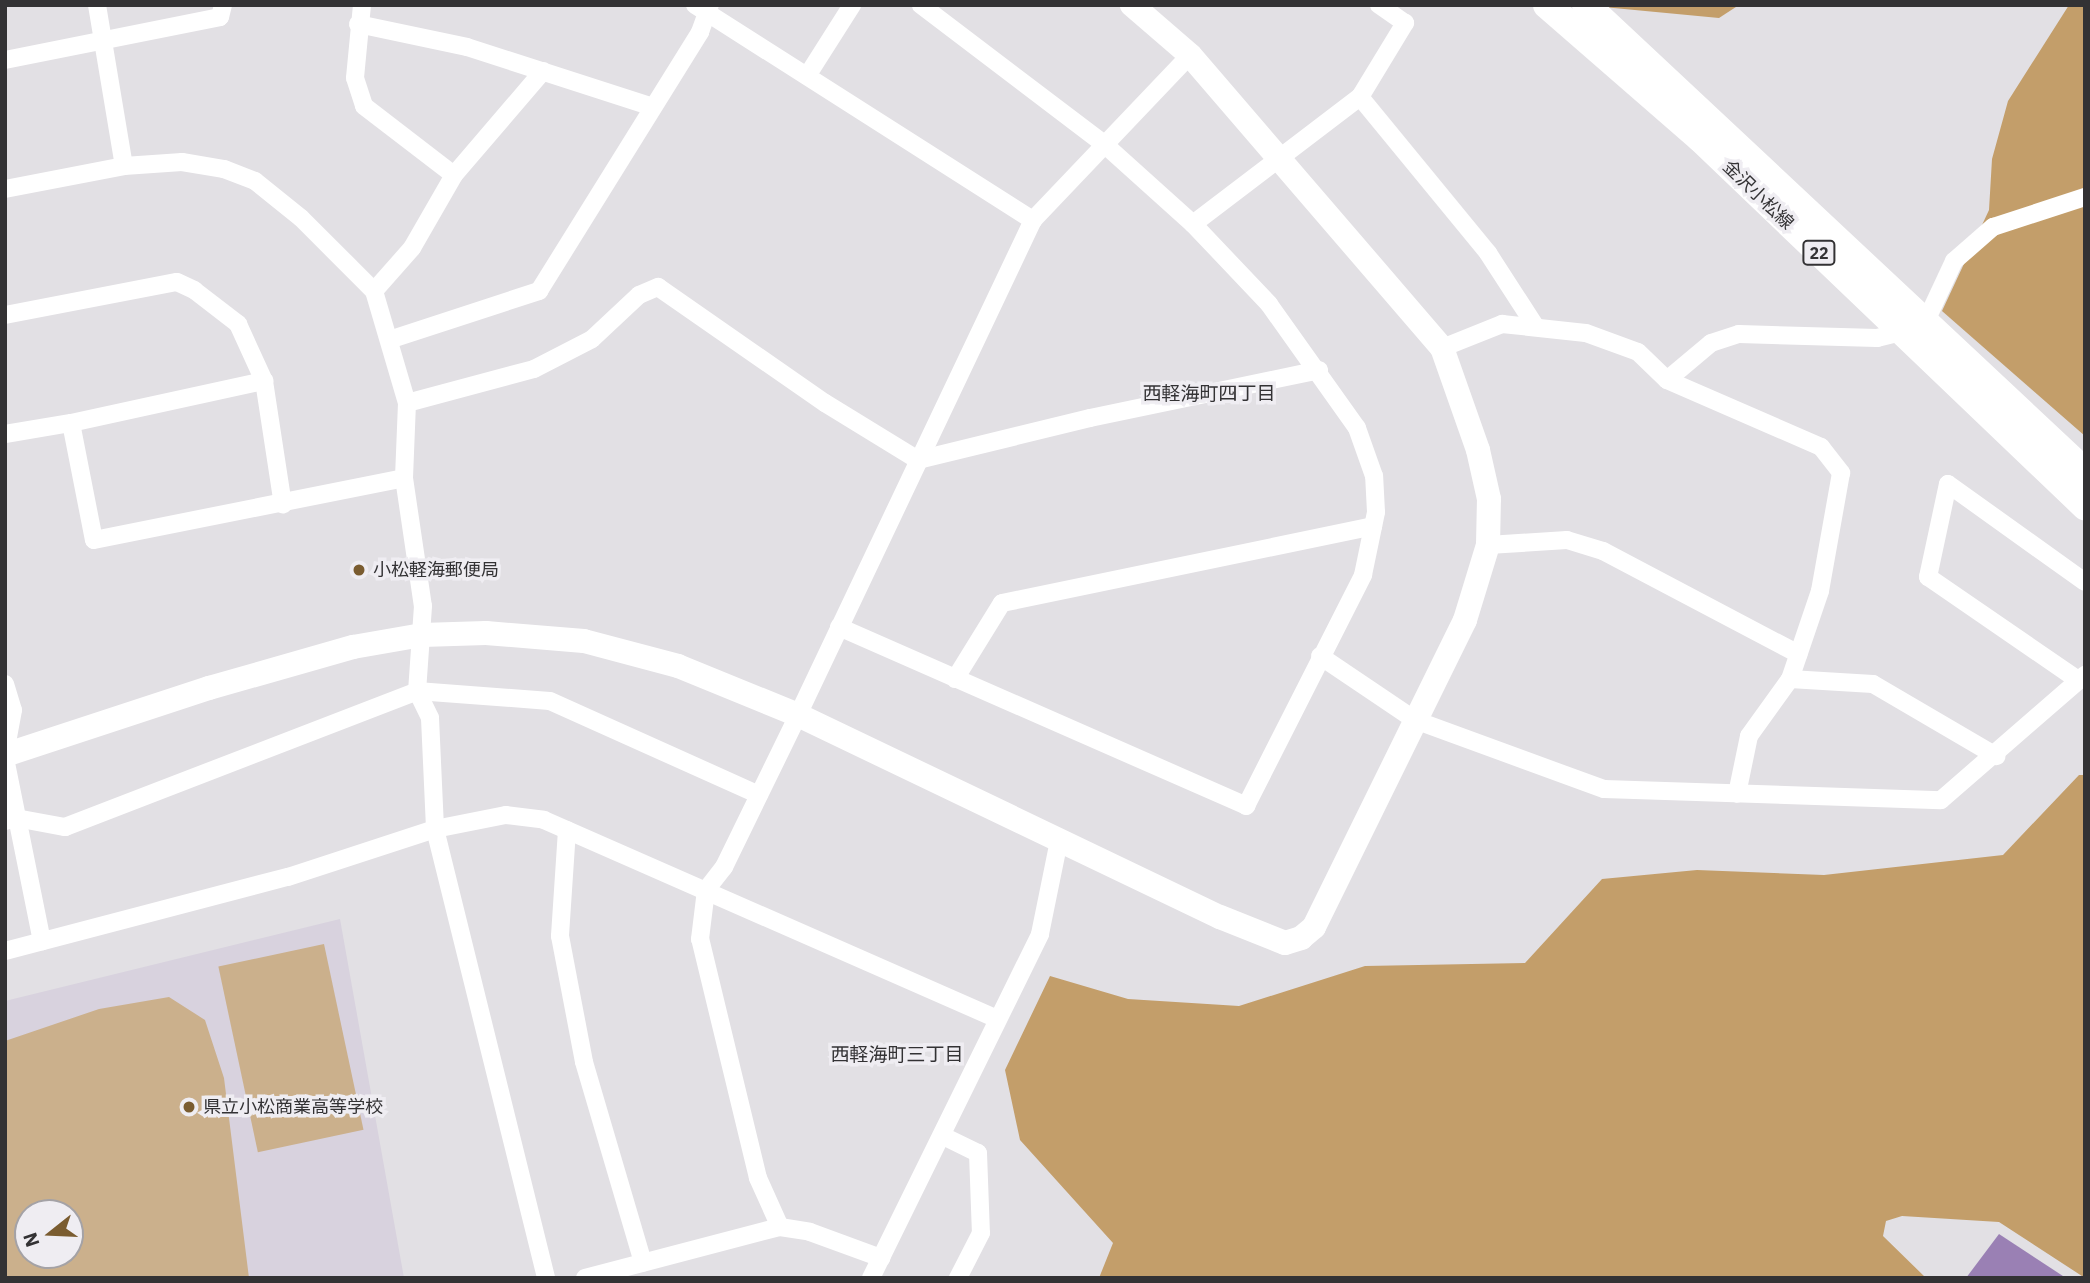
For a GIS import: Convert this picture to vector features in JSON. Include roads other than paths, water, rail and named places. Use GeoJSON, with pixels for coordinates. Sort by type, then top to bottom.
{"type":"FeatureCollection","features":[{"type":"Feature","properties":{"kind":"main road","name":"金沢小松線"},"geometry":{"type":"LineString","coordinates":[[1547,5],[1913,326],[2085,472]]}},
{"type":"Feature","properties":{"kind":"main road","name":"金沢小松線"},"geometry":{"type":"LineString","coordinates":[[1586,5],[1913,326],[2085,506]]}},
{"type":"Feature","properties":{"kind":"street"},"geometry":{"type":"LineString","coordinates":[[97,5],[124,166]]}},
{"type":"Feature","properties":{"kind":"street"},"geometry":{"type":"LineString","coordinates":[[5,61],[220,17],[223,5]]}},
{"type":"Feature","properties":{"kind":"street"},"geometry":{"type":"LineString","coordinates":[[362,5],[358,24],[355,78],[364,106],[454,175]]}},
{"type":"Feature","properties":{"kind":"street"},"geometry":{"type":"LineString","coordinates":[[807,76],[852,5]]}},
{"type":"Feature","properties":{"kind":"street"},"geometry":{"type":"LineString","coordinates":[[839,627],[1246,806],[1363,575],[1373,526],[1374,476],[1356,428],[1319,370],[1269,304],[1193,224],[1104,144],[921,5]]}},
{"type":"Feature","properties":{"kind":"street"},"geometry":{"type":"LineString","coordinates":[[5,756],[235,681],[353,647],[422,635],[486,633],[584,641],[678,666],[798,715],[1220,917],[1285,943],[1301,939],[1314,926],[1465,620],[1488,545],[1489,499],[1478,450],[1442,348],[1280,155],[1190,55],[1132,5]]}},
{"type":"Feature","properties":{"kind":"street"},"geometry":{"type":"LineString","coordinates":[[1193,224],[1280,155],[1360,97],[1405,23],[1380,5]]}},
{"type":"Feature","properties":{"kind":"street"},"geometry":{"type":"LineString","coordinates":[[392,339],[539,291],[701,32],[704,7],[1033,220]]}},
{"type":"Feature","properties":{"kind":"street"},"geometry":{"type":"LineString","coordinates":[[358,24],[467,47],[653,107]]}},
{"type":"Feature","properties":{"kind":"street"},"geometry":{"type":"LineString","coordinates":[[780,1227],[758,1178],[705,964],[700,913],[706,890],[724,867],[1033,220],[1190,55]]}},
{"type":"Feature","properties":{"kind":"street"},"geometry":{"type":"LineString","coordinates":[[374,291],[412,248],[454,175],[543,71]]}},
{"type":"Feature","properties":{"kind":"street"},"geometry":{"type":"LineString","coordinates":[[1360,97],[1488,253],[1534,324]]}},
{"type":"Feature","properties":{"kind":"street"},"geometry":{"type":"LineString","coordinates":[[5,189],[124,166],[182,162],[224,169],[255,181],[301,218],[374,291],[392,339],[407,403],[404,478],[423,606],[417,691],[430,718],[435,829],[546,1278]]}},
{"type":"Feature","properties":{"kind":"street"},"geometry":{"type":"LineString","coordinates":[[1667,380],[1711,343],[1739,334],[1877,338],[1913,326],[1954,261],[1993,227],[2085,197]]}},
{"type":"Feature","properties":{"kind":"street"},"geometry":{"type":"LineString","coordinates":[[5,315],[177,282],[238,324],[264,381],[283,505]]}},
{"type":"Feature","properties":{"kind":"street"},"geometry":{"type":"LineString","coordinates":[[407,403],[534,369],[592,339],[639,295],[658,287],[825,402],[918,460],[1090,418],[1319,370]]}},
{"type":"Feature","properties":{"kind":"street"},"geometry":{"type":"LineString","coordinates":[[1442,348],[1502,324],[1534,324],[1586,333],[1638,352],[1667,380],[1821,447],[1840,473],[1820,591],[1790,679],[1749,736],[1737,794]]}},
{"type":"Feature","properties":{"kind":"street"},"geometry":{"type":"LineString","coordinates":[[5,434],[71,423],[264,381]]}},
{"type":"Feature","properties":{"kind":"street"},"geometry":{"type":"LineString","coordinates":[[71,423],[94,540],[283,505],[404,478]]}},
{"type":"Feature","properties":{"kind":"street"},"geometry":{"type":"LineString","coordinates":[[1320,656],[1415,720],[1604,789],[1941,800],[1996,756],[2081,677],[1928,577],[1948,484],[2085,582]]}},
{"type":"Feature","properties":{"kind":"street"},"geometry":{"type":"LineString","coordinates":[[955,679],[1002,603],[1373,526]]}},
{"type":"Feature","properties":{"kind":"street"},"geometry":{"type":"LineString","coordinates":[[1488,545],[1567,540],[1603,551],[1798,653]]}},
{"type":"Feature","properties":{"kind":"street"},"geometry":{"type":"LineString","coordinates":[[1790,679],[1873,684],[1996,756]]}},
{"type":"Feature","properties":{"kind":"street"},"geometry":{"type":"LineString","coordinates":[[5,684],[13,710],[5,756],[11,819],[42,942]]}},
{"type":"Feature","properties":{"kind":"street"},"geometry":{"type":"LineString","coordinates":[[11,819],[65,827],[417,691],[550,701],[759,795]]}},
{"type":"Feature","properties":{"kind":"street"},"geometry":{"type":"LineString","coordinates":[[5,951],[288,877],[435,829],[506,815],[544,820],[997,1019]]}},
{"type":"Feature","properties":{"kind":"street"},"geometry":{"type":"LineString","coordinates":[[567,830],[560,936],[584,1062],[643,1262]]}},
{"type":"Feature","properties":{"kind":"street"},"geometry":{"type":"LineString","coordinates":[[871,1278],[1040,934],[1059,841]]}},
{"type":"Feature","properties":{"kind":"street"},"geometry":{"type":"LineString","coordinates":[[943,1136],[978,1153],[981,1233],[958,1278]]}},
{"type":"Feature","properties":{"kind":"street"},"geometry":{"type":"LineString","coordinates":[[585,1278],[780,1227],[810,1232],[881,1258]]}},
{"type":"Feature","properties":{"kind":"place","name":"小松軽海郵便局"},"geometry":{"type":"Point","coordinates":[359,570]}},
{"type":"Feature","properties":{"kind":"place","name":"県立小松商業高等学校"},"geometry":{"type":"Point","coordinates":[189,1107]}},
{"type":"Feature","properties":{"kind":"district","name":"西軽海町四丁目"},"geometry":{"type":"Point","coordinates":[1209,394]}},
{"type":"Feature","properties":{"kind":"district","name":"西軽海町三丁目"},"geometry":{"type":"Point","coordinates":[897,1055]}}]}
